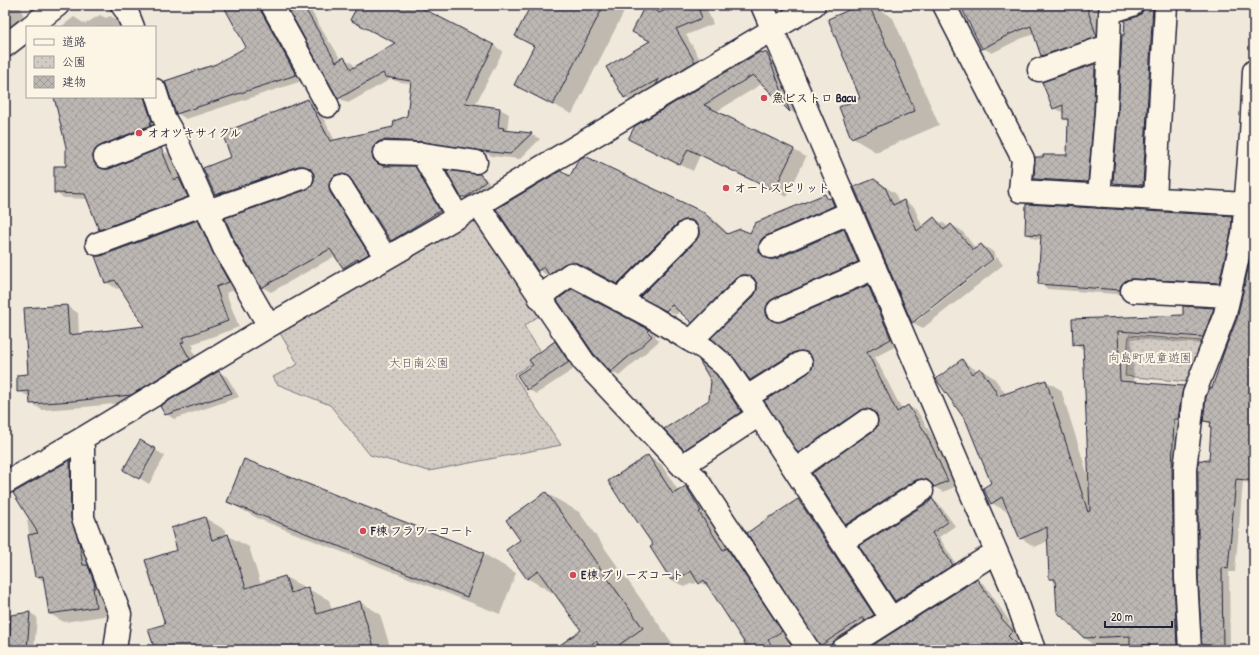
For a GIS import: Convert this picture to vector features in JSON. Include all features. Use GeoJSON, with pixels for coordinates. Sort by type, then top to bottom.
{"type":"FeatureCollection","features":[{"type":"Feature","properties":{"kind":"street"},"geometry":{"type":"LineString","coordinates":[[31,26],[58,5]]}},
{"type":"Feature","properties":{"kind":"street"},"geometry":{"type":"LineString","coordinates":[[122,5],[127,12],[133,26]]}},
{"type":"Feature","properties":{"kind":"street"},"geometry":{"type":"LineString","coordinates":[[272,5],[328,106]]}},
{"type":"Feature","properties":{"kind":"street"},"geometry":{"type":"LineString","coordinates":[[762,5],[1014,593],[1034,650]]}},
{"type":"Feature","properties":{"kind":"street"},"geometry":{"type":"LineString","coordinates":[[5,484],[269,326],[458,217],[814,5]]}},
{"type":"Feature","properties":{"kind":"street"},"geometry":{"type":"LineString","coordinates":[[944,5],[1023,159],[1020,191],[1246,204]]}},
{"type":"Feature","properties":{"kind":"street"},"geometry":{"type":"LineString","coordinates":[[1099,196],[1106,113],[1110,12],[1132,5]]}},
{"type":"Feature","properties":{"kind":"street"},"geometry":{"type":"LineString","coordinates":[[1155,198],[1166,5]]}},
{"type":"Feature","properties":{"kind":"street"},"geometry":{"type":"LineString","coordinates":[[5,46],[26,30]]}},
{"type":"Feature","properties":{"kind":"street"},"geometry":{"type":"LineString","coordinates":[[1039,70],[1108,46]]}},
{"type":"Feature","properties":{"kind":"street"},"geometry":{"type":"LineString","coordinates":[[1190,650],[1186,578],[1185,470],[1194,394],[1225,314],[1243,234],[1252,135],[1254,71]]}},
{"type":"Feature","properties":{"kind":"street"},"geometry":{"type":"LineString","coordinates":[[156,93],[164,118],[224,248],[269,326]]}},
{"type":"Feature","properties":{"kind":"street"},"geometry":{"type":"LineString","coordinates":[[105,158],[171,131]]}},
{"type":"Feature","properties":{"kind":"street"},"geometry":{"type":"LineString","coordinates":[[384,153],[422,154],[476,162]]}},
{"type":"Feature","properties":{"kind":"street"},"geometry":{"type":"LineString","coordinates":[[422,154],[458,217]]}},
{"type":"Feature","properties":{"kind":"street"},"geometry":{"type":"LineString","coordinates":[[97,244],[206,207],[302,178]]}},
{"type":"Feature","properties":{"kind":"street"},"geometry":{"type":"LineString","coordinates":[[341,186],[386,258]]}},
{"type":"Feature","properties":{"kind":"street"},"geometry":{"type":"LineString","coordinates":[[478,204],[584,362],[682,466],[696,478],[809,650]]}},
{"type":"Feature","properties":{"kind":"street"},"geometry":{"type":"LineString","coordinates":[[772,247],[851,212]]}},
{"type":"Feature","properties":{"kind":"street"},"geometry":{"type":"LineString","coordinates":[[619,300],[687,232]]}},
{"type":"Feature","properties":{"kind":"street"},"geometry":{"type":"LineString","coordinates":[[778,310],[875,268]]}},
{"type":"Feature","properties":{"kind":"street"},"geometry":{"type":"LineString","coordinates":[[539,297],[571,274],[705,349],[725,366],[759,415],[891,618]]}},
{"type":"Feature","properties":{"kind":"street"},"geometry":{"type":"LineString","coordinates":[[691,341],[745,287]]}},
{"type":"Feature","properties":{"kind":"street"},"geometry":{"type":"LineString","coordinates":[[1132,291],[1229,296]]}},
{"type":"Feature","properties":{"kind":"street"},"geometry":{"type":"LineString","coordinates":[[747,397],[801,363]]}},
{"type":"Feature","properties":{"kind":"street"},"geometry":{"type":"LineString","coordinates":[[682,466],[759,415]]}},
{"type":"Feature","properties":{"kind":"street"},"geometry":{"type":"LineString","coordinates":[[795,470],[866,421]]}},
{"type":"Feature","properties":{"kind":"street"},"geometry":{"type":"LineString","coordinates":[[83,448],[83,518],[120,614],[115,650]]}},
{"type":"Feature","properties":{"kind":"street"},"geometry":{"type":"LineString","coordinates":[[842,542],[922,491]]}},
{"type":"Feature","properties":{"kind":"street"},"geometry":{"type":"LineString","coordinates":[[848,648],[891,618],[996,552]]}},
{"type":"Feature","properties":{"kind":"green space","name":"大日南公園"},"geometry":{"type":"Polygon","coordinates":[[[470,221],[479,223],[540,315],[524,326],[543,356],[514,375],[561,445],[429,471],[370,455],[330,405],[277,384],[273,377],[298,364],[280,333],[470,221]]]}},
{"type":"Feature","properties":{"kind":"green space","name":"向島町児童遊園"},"geometry":{"type":"Polygon","coordinates":[[[1129,335],[1202,341],[1188,382],[1125,376],[1129,335]]]}},
{"type":"Feature","properties":{"kind":"building"},"geometry":{"type":"Polygon","coordinates":[[[223,5],[260,5],[261,11],[296,75],[176,114],[165,81],[216,64],[246,47],[223,5]]]}},
{"type":"Feature","properties":{"kind":"building"},"geometry":{"type":"Polygon","coordinates":[[[286,5],[303,5],[336,62],[344,57],[351,69],[395,43],[350,20],[358,5],[416,5],[494,45],[465,103],[500,108],[498,127],[504,128],[503,130],[532,133],[510,154],[424,142],[384,140],[378,142],[374,146],[372,152],[373,159],[378,164],[384,166],[415,166],[440,211],[391,241],[351,179],[347,175],[335,175],[330,180],[330,192],[369,254],[358,260],[357,259],[343,268],[330,249],[261,288],[235,242],[225,218],[306,190],[312,186],[314,174],[310,168],[298,166],[215,195],[203,168],[231,157],[222,133],[308,99],[330,141],[393,127],[394,121],[407,116],[411,81],[385,77],[383,73],[338,99],[286,5]]]}},
{"type":"Feature","properties":{"kind":"building"},"geometry":{"type":"Polygon","coordinates":[[[531,5],[604,5],[553,105],[514,85],[534,46],[515,36],[531,5]]]}},
{"type":"Feature","properties":{"kind":"building"},"geometry":{"type":"Polygon","coordinates":[[[645,5],[659,13],[677,5],[697,5],[702,18],[676,29],[695,62],[656,85],[659,79],[624,98],[606,67],[650,41],[632,32],[645,5]]]}},
{"type":"Feature","properties":{"kind":"building"},"geometry":{"type":"Polygon","coordinates":[[[860,5],[869,5],[915,111],[851,138],[839,107],[860,98],[828,19],[860,5]]]}},
{"type":"Feature","properties":{"kind":"building"},"geometry":{"type":"Polygon","coordinates":[[[960,5],[1086,5],[1097,37],[1041,56],[1031,26],[1010,34],[982,49],[960,5]]]}},
{"type":"Feature","properties":{"kind":"building"},"geometry":{"type":"Polygon","coordinates":[[[1144,5],[1153,5],[1143,185],[1113,183],[1122,35],[1124,35],[1125,20],[1141,14],[1144,5]]]}},
{"type":"Feature","properties":{"kind":"building"},"geometry":{"type":"Polygon","coordinates":[[[760,52],[767,53],[790,112],[753,75],[704,105],[794,149],[774,191],[688,149],[680,165],[628,139],[635,126],[760,52]]]}},
{"type":"Feature","properties":{"kind":"building"},"geometry":{"type":"Polygon","coordinates":[[[1095,64],[1094,112],[1088,182],[1034,179],[1035,157],[1043,157],[1043,155],[1067,155],[1068,119],[1063,119],[1063,105],[1053,109],[1042,82],[1095,64]]]}},
{"type":"Feature","properties":{"kind":"building"},"geometry":{"type":"Polygon","coordinates":[[[54,98],[144,98],[152,122],[150,122],[151,125],[100,146],[95,150],[93,155],[94,162],[98,167],[109,169],[161,148],[174,180],[179,178],[188,197],[99,230],[85,194],[54,193],[54,166],[66,166],[66,147],[54,98]]]}},
{"type":"Feature","properties":{"kind":"building"},"geometry":{"type":"Polygon","coordinates":[[[585,156],[703,212],[727,234],[740,229],[750,233],[755,223],[825,194],[827,199],[831,198],[834,206],[766,236],[761,240],[759,252],[764,257],[776,259],[844,229],[858,262],[773,299],[768,303],[766,315],[771,320],[777,322],[783,321],[868,285],[891,339],[867,352],[897,412],[908,405],[926,434],[948,481],[934,487],[927,480],[916,480],[845,525],[812,473],[873,431],[877,427],[878,420],[876,414],[872,410],[865,409],[859,411],[798,453],[764,401],[808,373],[812,369],[813,363],[811,356],[806,352],[795,352],[750,380],[733,357],[711,338],[754,296],[757,290],[757,284],[754,278],[748,275],[742,275],[736,278],[692,323],[672,305],[666,311],[640,297],[696,241],[699,235],[699,229],[696,223],[691,220],[684,220],[678,223],[617,284],[577,263],[571,262],[564,264],[549,275],[544,267],[538,271],[496,209],[560,171],[570,176],[579,159],[585,156]]]}},
{"type":"Feature","properties":{"kind":"building"},"geometry":{"type":"Polygon","coordinates":[[[446,170],[480,174],[486,181],[466,197],[461,197],[446,170]]]}},
{"type":"Feature","properties":{"kind":"building"},"geometry":{"type":"Polygon","coordinates":[[[874,179],[885,187],[893,205],[904,200],[917,231],[934,217],[944,230],[951,224],[973,250],[981,244],[993,259],[912,323],[854,187],[874,179]]]}},
{"type":"Feature","properties":{"kind":"building"},"geometry":{"type":"Polygon","coordinates":[[[1026,204],[1232,216],[1231,232],[1219,283],[1133,279],[1126,280],[1121,285],[1120,290],[1038,284],[1041,235],[1025,234],[1026,204]]]}},
{"type":"Feature","properties":{"kind":"building"},"geometry":{"type":"Polygon","coordinates":[[[198,220],[213,253],[229,282],[216,287],[228,321],[182,338],[184,342],[181,343],[190,359],[131,395],[30,404],[29,391],[17,392],[17,375],[28,374],[24,308],[67,305],[69,335],[144,326],[115,280],[105,283],[95,256],[101,256],[198,220]]]}},
{"type":"Feature","properties":{"kind":"building"},"geometry":{"type":"Polygon","coordinates":[[[1254,242],[1254,481],[1236,479],[1228,569],[1222,568],[1223,650],[1202,650],[1198,578],[1198,470],[1199,460],[1209,461],[1211,422],[1203,421],[1206,397],[1210,388],[1212,388],[1237,319],[1254,242]]]}},
{"type":"Feature","properties":{"kind":"building"},"geometry":{"type":"Polygon","coordinates":[[[572,289],[646,328],[652,336],[611,372],[594,354],[557,300],[572,289]]]}},
{"type":"Feature","properties":{"kind":"building"},"geometry":{"type":"Polygon","coordinates":[[[1183,306],[1214,308],[1203,337],[1118,331],[1120,381],[1184,386],[1178,419],[1174,419],[1172,469],[1177,648],[1150,649],[1150,645],[1130,645],[1130,636],[1084,638],[1057,612],[1055,579],[1049,579],[1047,527],[1020,539],[1002,497],[991,504],[983,488],[991,483],[966,421],[936,379],[962,359],[972,374],[980,368],[998,396],[1046,380],[1088,512],[1090,511],[1083,344],[1073,345],[1072,319],[1183,315],[1183,306]]]}},
{"type":"Feature","properties":{"kind":"building"},"geometry":{"type":"Polygon","coordinates":[[[555,341],[569,362],[527,390],[517,375],[533,365],[529,360],[555,341]]]}},
{"type":"Feature","properties":{"kind":"building"},"geometry":{"type":"Polygon","coordinates":[[[699,360],[716,374],[741,412],[684,450],[664,429],[709,400],[711,381],[699,360]]]}},
{"type":"Feature","properties":{"kind":"building"},"geometry":{"type":"Polygon","coordinates":[[[219,371],[232,393],[165,415],[160,406],[219,371]]]}},
{"type":"Feature","properties":{"kind":"building"},"geometry":{"type":"Polygon","coordinates":[[[140,440],[156,449],[139,479],[123,470],[140,440]]]}},
{"type":"Feature","properties":{"kind":"building"},"geometry":{"type":"Polygon","coordinates":[[[648,455],[673,494],[686,486],[701,511],[699,512],[723,550],[727,548],[782,631],[768,640],[775,650],[749,650],[704,580],[699,584],[691,571],[681,577],[679,575],[671,580],[650,547],[653,545],[624,502],[622,503],[608,481],[648,455]]]}},
{"type":"Feature","properties":{"kind":"building","name":"F棟 フラワーコート"},"geometry":{"type":"Polygon","coordinates":[[[244,459],[484,553],[467,597],[227,502],[244,459]]]}},
{"type":"Feature","properties":{"kind":"building"},"geometry":{"type":"Polygon","coordinates":[[[70,460],[71,518],[79,542],[83,565],[88,565],[94,582],[95,588],[93,588],[96,607],[49,614],[43,576],[35,577],[28,535],[38,533],[13,493],[70,460]]]}},
{"type":"Feature","properties":{"kind":"building","name":"E棟 ブリーズコート"},"geometry":{"type":"Polygon","coordinates":[[[546,492],[643,628],[612,650],[602,650],[596,641],[583,650],[553,650],[581,630],[538,571],[527,579],[506,550],[520,540],[506,520],[546,492]]]}},
{"type":"Feature","properties":{"kind":"building"},"geometry":{"type":"Polygon","coordinates":[[[932,498],[948,522],[932,533],[953,565],[895,601],[859,546],[929,502],[932,498]]]}},
{"type":"Feature","properties":{"kind":"building"},"geometry":{"type":"Polygon","coordinates":[[[798,499],[874,615],[864,621],[864,617],[820,646],[747,533],[798,499]]]}},
{"type":"Feature","properties":{"kind":"building"},"geometry":{"type":"Polygon","coordinates":[[[205,517],[212,540],[228,534],[246,588],[285,576],[291,593],[308,587],[317,614],[360,601],[375,650],[155,650],[148,629],[165,624],[145,560],[177,550],[171,528],[205,517]]]}},
{"type":"Feature","properties":{"kind":"building"},"geometry":{"type":"Polygon","coordinates":[[[977,579],[1002,617],[1001,618],[1013,631],[1008,636],[1021,650],[865,650],[977,579]]]}},
{"type":"Feature","properties":{"kind":"building"},"geometry":{"type":"Polygon","coordinates":[[[30,612],[27,650],[9,650],[11,615],[30,612]]]}},
{"type":"Feature","properties":{"kind":"place","name":"魚ビストロ Bacu"},"geometry":{"type":"Point","coordinates":[764,98]}},
{"type":"Feature","properties":{"kind":"place","name":"オオツキサイクル"},"geometry":{"type":"Point","coordinates":[139,133]}},
{"type":"Feature","properties":{"kind":"place","name":"オートスピリット"},"geometry":{"type":"Point","coordinates":[726,188]}},
{"type":"Feature","properties":{"kind":"place","name":"F棟 フラワーコート"},"geometry":{"type":"Point","coordinates":[363,531]}},
{"type":"Feature","properties":{"kind":"place","name":"E棟 ブリーズコート"},"geometry":{"type":"Point","coordinates":[573,575]}}]}
